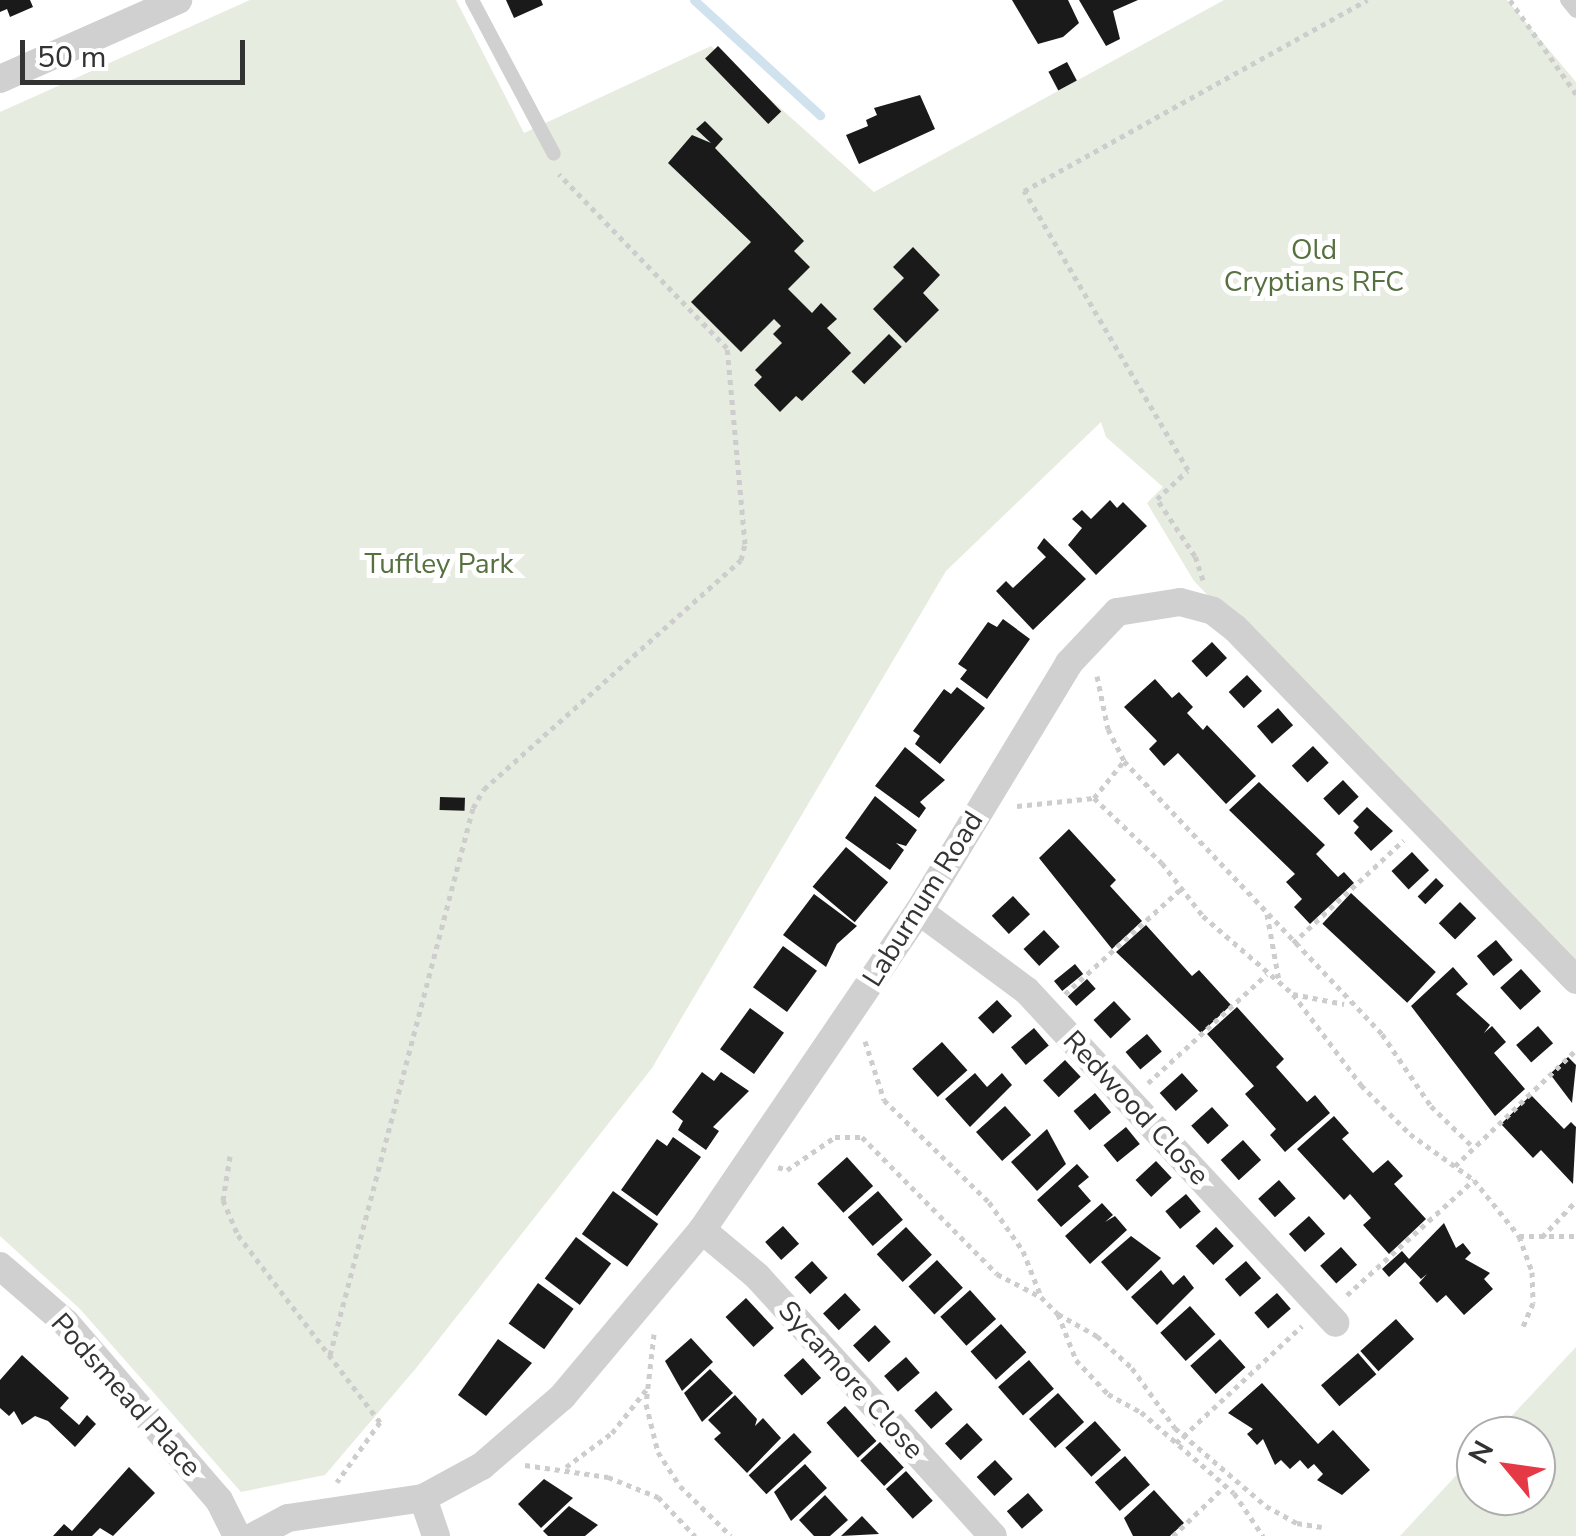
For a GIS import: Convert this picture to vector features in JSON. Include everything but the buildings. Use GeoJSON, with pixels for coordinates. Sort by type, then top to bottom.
{"type":"FeatureCollection","features":[{"type":"Feature","properties":{"kind":"street"},"geometry":{"type":"LineString","coordinates":[[0,79],[178,0]]}},
{"type":"Feature","properties":{"kind":"street","name":"Laburnum Road"},"geometry":{"type":"LineString","coordinates":[[254,1536],[288,1518],[423,1498],[482,1466],[562,1398],[702,1230],[919,911],[1091,635],[1117,612],[1157,602],[1213,611]]}},
{"type":"Feature","properties":{"kind":"street"},"geometry":{"type":"LineString","coordinates":[[1213,611],[1576,980]]}},
{"type":"Feature","properties":{"kind":"street","name":"Redwood Close"},"geometry":{"type":"LineString","coordinates":[[919,911],[1046,1011],[1328,1315]]}},
{"type":"Feature","properties":{"kind":"street","name":"Sycamore Close"},"geometry":{"type":"LineString","coordinates":[[702,1230],[757,1276],[994,1536]]}},
{"type":"Feature","properties":{"kind":"street","name":"Podsmead Place"},"geometry":{"type":"LineString","coordinates":[[0,1266],[66,1323],[219,1500],[238,1536]]}},
{"type":"Feature","properties":{"kind":"street"},"geometry":{"type":"LineString","coordinates":[[423,1498],[436,1536]]}},
{"type":"Feature","properties":{"kind":"lane"},"geometry":{"type":"LineString","coordinates":[[472,0],[554,154]]}},
{"type":"Feature","properties":{"kind":"lane"},"geometry":{"type":"LineString","coordinates":[[1567,0],[1576,11]]}},
{"type":"Feature","properties":{"kind":"path"},"geometry":{"type":"LineString","coordinates":[[1213,611],[1195,556],[1157,499],[1188,470],[1024,191],[1366,0]]}},
{"type":"Feature","properties":{"kind":"path"},"geometry":{"type":"LineString","coordinates":[[1510,0],[1576,94]]}},
{"type":"Feature","properties":{"kind":"path"},"geometry":{"type":"LineString","coordinates":[[330,1355],[473,808],[484,789],[741,560],[746,544],[727,348],[554,167],[554,154]]}},
{"type":"Feature","properties":{"kind":"path"},"geometry":{"type":"LineString","coordinates":[[1091,635],[1108,729],[1124,761],[1347,1004],[1382,1034],[1431,1106],[1472,1146]]}},
{"type":"Feature","properties":{"kind":"path"},"geometry":{"type":"LineString","coordinates":[[976,814],[1094,798],[1124,761]]}},
{"type":"Feature","properties":{"kind":"path"},"geometry":{"type":"LineString","coordinates":[[1094,798],[1268,974],[1293,994],[1361,1085],[1410,1134],[1474,1180],[1519,1236],[1532,1272],[1533,1303],[1523,1327]]}},
{"type":"Feature","properties":{"kind":"path"},"geometry":{"type":"LineString","coordinates":[[1293,944],[1421,824]]}},
{"type":"Feature","properties":{"kind":"path"},"geometry":{"type":"LineString","coordinates":[[1046,1011],[1182,888]]}},
{"type":"Feature","properties":{"kind":"path"},"geometry":{"type":"LineString","coordinates":[[1267,914],[1280,984]]}},
{"type":"Feature","properties":{"kind":"path"},"geometry":{"type":"LineString","coordinates":[[1129,1101],[1268,974]]}},
{"type":"Feature","properties":{"kind":"path"},"geometry":{"type":"LineString","coordinates":[[1293,994],[1347,1004]]}},
{"type":"Feature","properties":{"kind":"path"},"geometry":{"type":"LineString","coordinates":[[853,1008],[884,1100],[989,1202],[1023,1251],[1041,1297]]}},
{"type":"Feature","properties":{"kind":"path"},"geometry":{"type":"LineString","coordinates":[[1456,1166],[1472,1146],[1576,1050]]}},
{"type":"Feature","properties":{"kind":"path"},"geometry":{"type":"LineString","coordinates":[[752,1157],[787,1170],[835,1137],[862,1137],[984,1262],[1097,1336],[1132,1368],[1185,1436],[1266,1506],[1296,1523],[1322,1527]]}},
{"type":"Feature","properties":{"kind":"path"},"geometry":{"type":"LineString","coordinates":[[230,1156],[223,1200],[229,1217],[380,1422],[337,1482],[346,1510]]}},
{"type":"Feature","properties":{"kind":"path"},"geometry":{"type":"LineString","coordinates":[[1176,1443],[1328,1315],[1474,1180]]}},
{"type":"Feature","properties":{"kind":"path"},"geometry":{"type":"LineString","coordinates":[[1542,1237],[1576,1202]]}},
{"type":"Feature","properties":{"kind":"path"},"geometry":{"type":"LineString","coordinates":[[1519,1236],[1576,1236]]}},
{"type":"Feature","properties":{"kind":"path"},"geometry":{"type":"LineString","coordinates":[[1058,1314],[1087,1371],[1226,1486],[1263,1536]]}},
{"type":"Feature","properties":{"kind":"path"},"geometry":{"type":"LineString","coordinates":[[656,1325],[646,1390],[658,1452],[680,1486],[731,1536]]}},
{"type":"Feature","properties":{"kind":"path"},"geometry":{"type":"LineString","coordinates":[[566,1467],[612,1433],[646,1390]]}},
{"type":"Feature","properties":{"kind":"path"},"geometry":{"type":"LineString","coordinates":[[482,1466],[566,1467],[658,1497],[695,1536]]}},
{"type":"Feature","properties":{"kind":"path"},"geometry":{"type":"LineString","coordinates":[[1173,1536],[1226,1486]]}},
{"type":"Feature","properties":{"kind":"green space","name":"Tuffley Park"},"geometry":{"type":"Polygon","coordinates":[[[250,0],[456,0],[524,133],[711,46],[874,192],[1224,0],[1507,0],[1576,82],[1576,980],[1194,581],[1147,503],[1163,487],[1106,437],[1101,422],[946,571],[652,1068],[417,1367],[325,1475],[241,1492],[80,1309],[0,1236],[0,112],[250,0]]]}},
{"type":"Feature","properties":{"kind":"green space"},"geometry":{"type":"Polygon","coordinates":[[[1576,1347],[1576,1536],[1400,1536],[1456,1476],[1456,1516],[1556,1516],[1556,1416],[1512,1416],[1576,1347]]]}},
{"type":"Feature","properties":{"kind":"waterway"},"geometry":{"type":"LineString","coordinates":[[694,0],[820,115]]}},
{"type":"Feature","properties":{"kind":"park label","name":"Old Cryptians RFC"},"geometry":{"type":"Point","coordinates":[1314,266]}}]}
